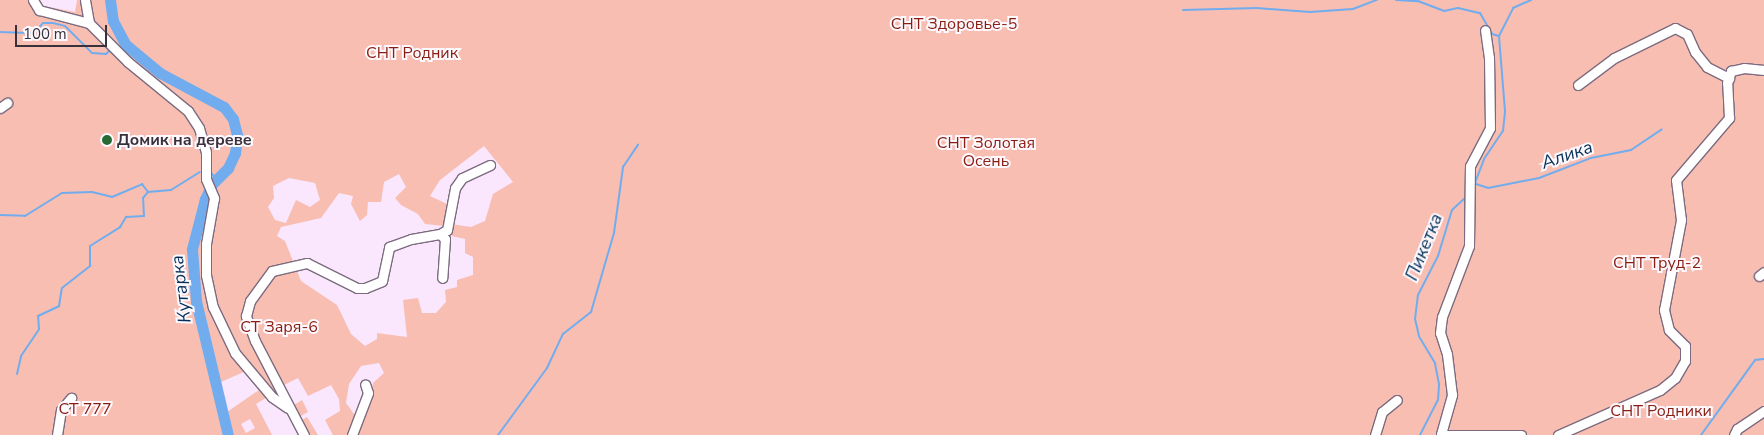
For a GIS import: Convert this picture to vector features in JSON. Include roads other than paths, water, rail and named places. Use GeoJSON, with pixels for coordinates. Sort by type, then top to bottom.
{"type":"FeatureCollection","features":[{"type":"Feature","properties":{"kind":"street"},"geometry":{"type":"LineString","coordinates":[[33,0],[39,10],[89,23],[188,111],[200,128],[214,208],[206,251],[206,275],[213,307],[235,353],[272,397],[288,408]]}},
{"type":"Feature","properties":{"kind":"street"},"geometry":{"type":"LineString","coordinates":[[85,0],[89,23]]}},
{"type":"Feature","properties":{"kind":"street"},"geometry":{"type":"LineString","coordinates":[[1578,85],[1614,58],[1675,28],[1688,34],[1695,52],[1707,67],[1729,78]]}},
{"type":"Feature","properties":{"kind":"street"},"geometry":{"type":"LineString","coordinates":[[1485,30],[1489,58],[1490,128],[1470,166],[1469,246],[1442,317],[1440,333],[1447,354],[1452,395],[1441,435],[1521,435]]}},
{"type":"Feature","properties":{"kind":"street"},"geometry":{"type":"LineString","coordinates":[[1558,435],[1660,390],[1675,378],[1686,361],[1685,346],[1669,330],[1664,310],[1667,281],[1681,220],[1682,208],[1676,180],[1729,118],[1729,78],[1738,68],[1764,70]]}},
{"type":"Feature","properties":{"kind":"street"},"geometry":{"type":"LineString","coordinates":[[304,435],[288,408],[246,316],[250,301],[272,271],[307,263],[357,288],[365,288],[382,282],[389,247],[411,239],[440,234],[447,230],[455,188],[462,178],[490,165]]}},
{"type":"Feature","properties":{"kind":"street"},"geometry":{"type":"LineString","coordinates":[[440,234],[445,239],[442,278]]}},
{"type":"Feature","properties":{"kind":"street"},"geometry":{"type":"LineString","coordinates":[[352,435],[368,392],[365,384]]}},
{"type":"Feature","properties":{"kind":"street"},"geometry":{"type":"LineString","coordinates":[[57,435],[61,410],[71,398]]}},
{"type":"Feature","properties":{"kind":"street"},"geometry":{"type":"LineString","coordinates":[[1375,435],[1382,412],[1397,400]]}},
{"type":"Feature","properties":{"kind":"street"},"geometry":{"type":"LineString","coordinates":[[1734,435],[1737,429],[1764,411]]}},
{"type":"Feature","properties":{"kind":"waterway","name":"Кутарка"},"geometry":{"type":"LineString","coordinates":[[110,0],[113,21],[125,44],[160,73],[224,107],[233,119],[237,135],[235,153],[228,168],[212,184],[205,199],[192,249],[196,301],[228,435]]}},
{"type":"Feature","properties":{"kind":"waterway"},"geometry":{"type":"LineString","coordinates":[[1183,10],[1257,8],[1310,12],[1353,9],[1377,0]]}},
{"type":"Feature","properties":{"kind":"waterway"},"geometry":{"type":"LineString","coordinates":[[1396,0],[1418,1],[1444,11],[1458,8],[1480,13],[1492,34],[1499,36]]}},
{"type":"Feature","properties":{"kind":"waterway","name":"Пикетка"},"geometry":{"type":"LineString","coordinates":[[1473,188],[1484,159],[1503,131],[1505,111],[1499,36],[1513,8],[1531,0]]}},
{"type":"Feature","properties":{"kind":"waterway"},"geometry":{"type":"LineString","coordinates":[[0,32],[34,33],[43,23],[53,23],[65,26],[92,53],[106,54],[111,49]]}},
{"type":"Feature","properties":{"kind":"waterway","name":"Кутарка"},"geometry":{"type":"LineString","coordinates":[[118,47],[125,44]]}},
{"type":"Feature","properties":{"kind":"waterway","name":"Алика"},"geometry":{"type":"LineString","coordinates":[[1476,184],[1488,188],[1539,178],[1591,158],[1631,150],[1662,129]]}},
{"type":"Feature","properties":{"kind":"waterway"},"geometry":{"type":"LineString","coordinates":[[498,435],[547,368],[563,334],[591,312],[614,233],[623,167],[638,145]]}},
{"type":"Feature","properties":{"kind":"waterway"},"geometry":{"type":"LineString","coordinates":[[209,171],[217,179]]}},
{"type":"Feature","properties":{"kind":"waterway"},"geometry":{"type":"LineString","coordinates":[[0,215],[25,216],[62,193],[92,192],[112,197],[142,184],[148,192],[171,190],[200,172]]}},
{"type":"Feature","properties":{"kind":"waterway"},"geometry":{"type":"LineString","coordinates":[[17,374],[21,356],[39,329],[38,316],[59,306],[62,288],[90,266],[90,246],[120,227],[126,217],[144,216],[143,198],[148,192]]}},
{"type":"Feature","properties":{"kind":"waterway","name":"Пикетка"},"geometry":{"type":"LineString","coordinates":[[1420,435],[1438,400],[1439,384],[1435,363],[1419,336],[1415,319],[1418,295],[1438,256],[1452,210],[1467,196]]}},
{"type":"Feature","properties":{"kind":"waterway"},"geometry":{"type":"LineString","coordinates":[[1701,435],[1755,360],[1764,359]]}},
{"type":"Feature","properties":{"kind":"place","name":"Домик на дереве"},"geometry":{"type":"Point","coordinates":[107,140]}},
{"type":"Feature","properties":{"kind":"park label","name":"СНТ Здоровье-5"},"geometry":{"type":"Point","coordinates":[954,24]}},
{"type":"Feature","properties":{"kind":"park label","name":"СНТ Родник"},"geometry":{"type":"Point","coordinates":[412,53]}},
{"type":"Feature","properties":{"kind":"park label","name":"СНТ Золотая Осень"},"geometry":{"type":"Point","coordinates":[986,152]}},
{"type":"Feature","properties":{"kind":"park label","name":"СНТ Труд-2"},"geometry":{"type":"Point","coordinates":[1657,263]}},
{"type":"Feature","properties":{"kind":"park label","name":"СТ Заря-6"},"geometry":{"type":"Point","coordinates":[279,327]}},
{"type":"Feature","properties":{"kind":"park label","name":"СТ 777"},"geometry":{"type":"Point","coordinates":[85,409]}},
{"type":"Feature","properties":{"kind":"park label","name":"СНТ Родники"},"geometry":{"type":"Point","coordinates":[1661,411]}}]}
